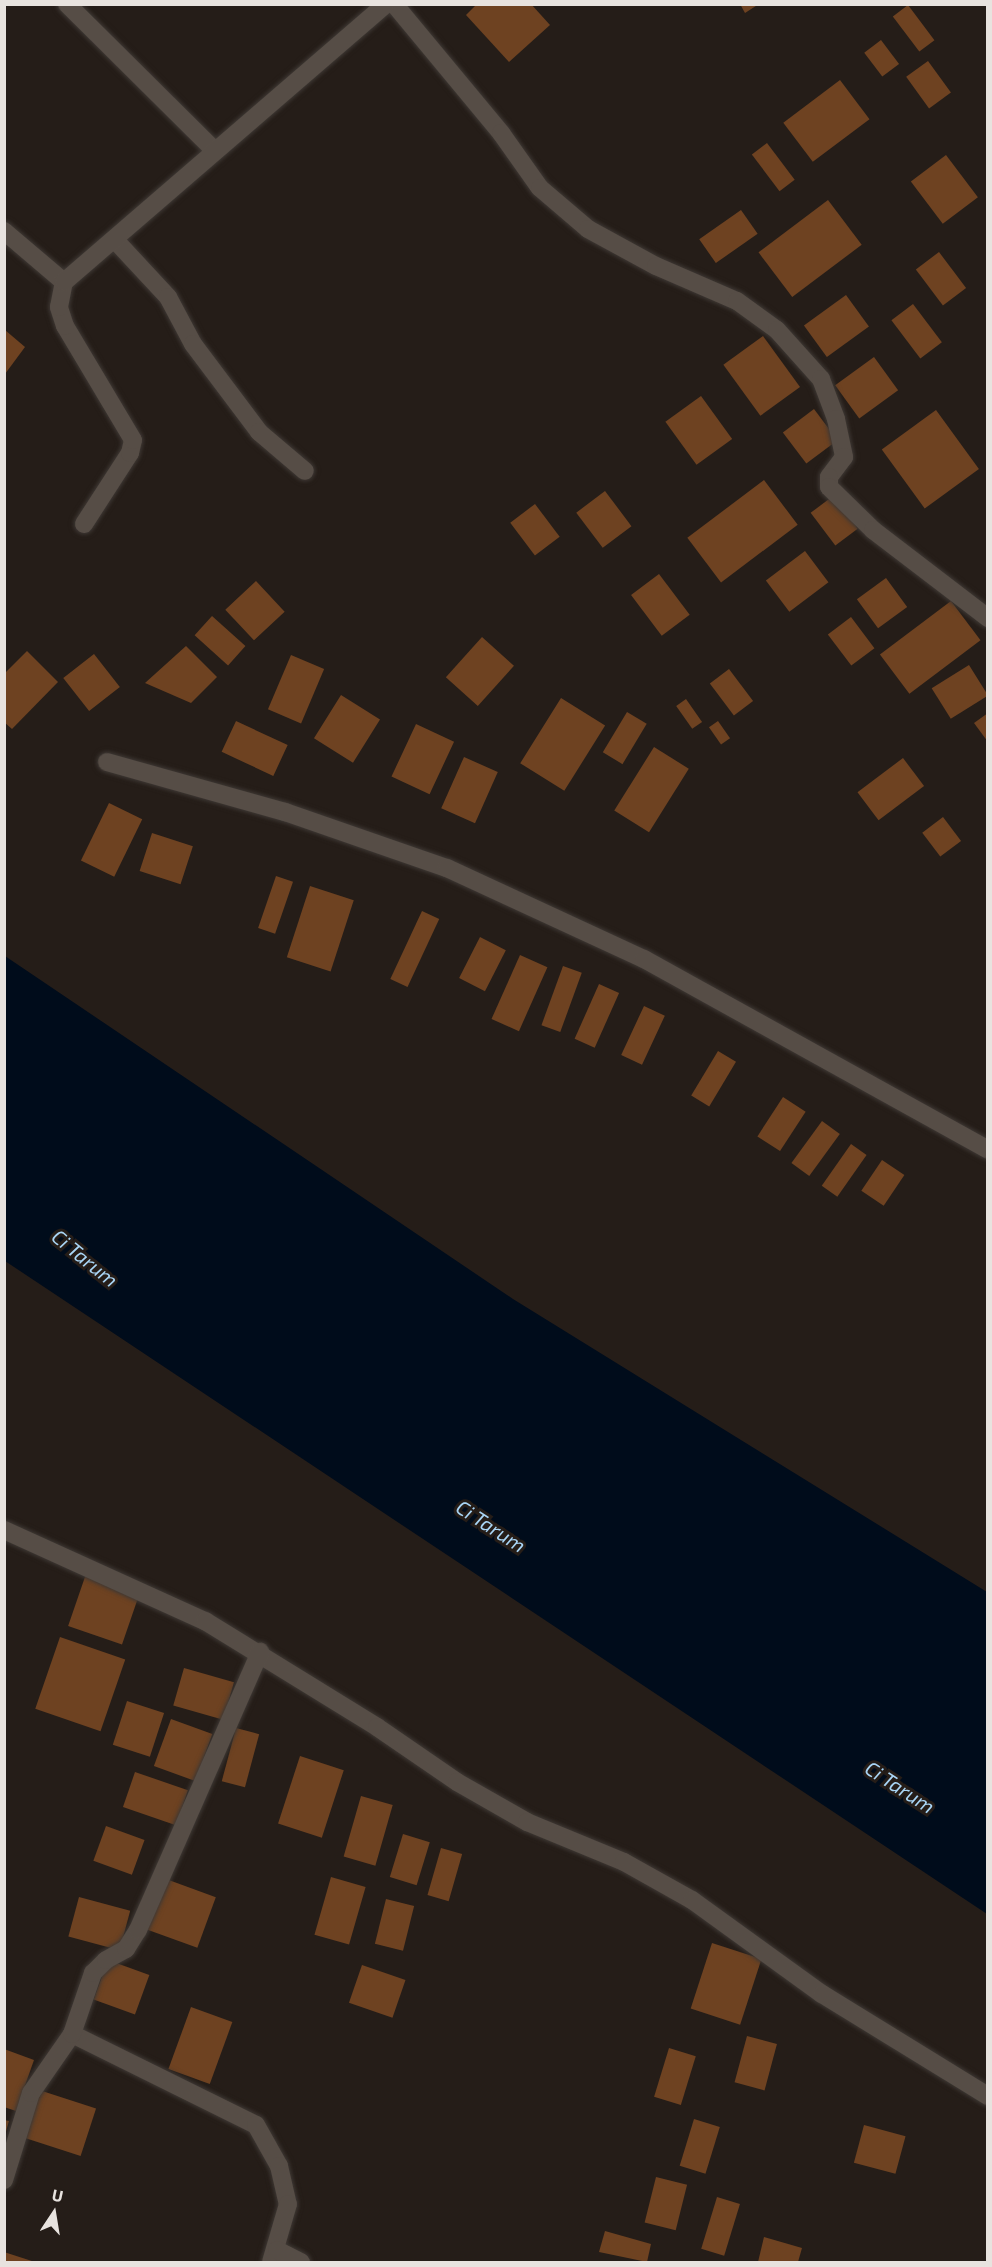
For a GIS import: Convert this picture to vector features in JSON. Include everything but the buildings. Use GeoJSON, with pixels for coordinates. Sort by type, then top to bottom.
{"type":"FeatureCollection","features":[{"type":"Feature","properties":{"kind":"street"},"geometry":{"type":"LineString","coordinates":[[67,4],[214,150]]}},
{"type":"Feature","properties":{"kind":"street"},"geometry":{"type":"LineString","coordinates":[[84,524],[130,453],[133,440],[66,326],[59,307],[64,282],[115,240],[214,150],[386,4]]}},
{"type":"Feature","properties":{"kind":"street"},"geometry":{"type":"LineString","coordinates":[[394,4],[501,133],[540,188],[588,229],[656,266],[737,301],[777,330],[821,379],[836,419],[844,457],[829,477],[829,487],[873,530],[987,618]]}},
{"type":"Feature","properties":{"kind":"street"},"geometry":{"type":"LineString","coordinates":[[4,231],[64,282]]}},
{"type":"Feature","properties":{"kind":"street"},"geometry":{"type":"LineString","coordinates":[[115,240],[168,297],[194,344],[259,432],[305,471]]}},
{"type":"Feature","properties":{"kind":"street"},"geometry":{"type":"LineString","coordinates":[[107,762],[285,812],[447,868],[644,959],[987,1150]]}},
{"type":"Feature","properties":{"kind":"street"},"geometry":{"type":"LineString","coordinates":[[4,1530],[184,1610],[260,1652],[457,1782],[526,1822],[624,1862],[692,1900],[822,1994],[987,2096]]}},
{"type":"Feature","properties":{"kind":"street"},"geometry":{"type":"LineString","coordinates":[[4,2180],[31,2093],[72,2034],[93,1973],[106,1960],[126,1949],[138,1930],[260,1652]]}},
{"type":"Feature","properties":{"kind":"street"},"geometry":{"type":"LineString","coordinates":[[72,2034],[256,2125],[279,2166],[288,2204],[274,2256],[301,2262]]}},
{"type":"Feature","properties":{"kind":"water","name":"Ci Tarum"},"geometry":{"type":"Polygon","coordinates":[[[5,956],[513,1299],[987,1592],[987,1914],[5,1261],[5,956]]]}}]}
